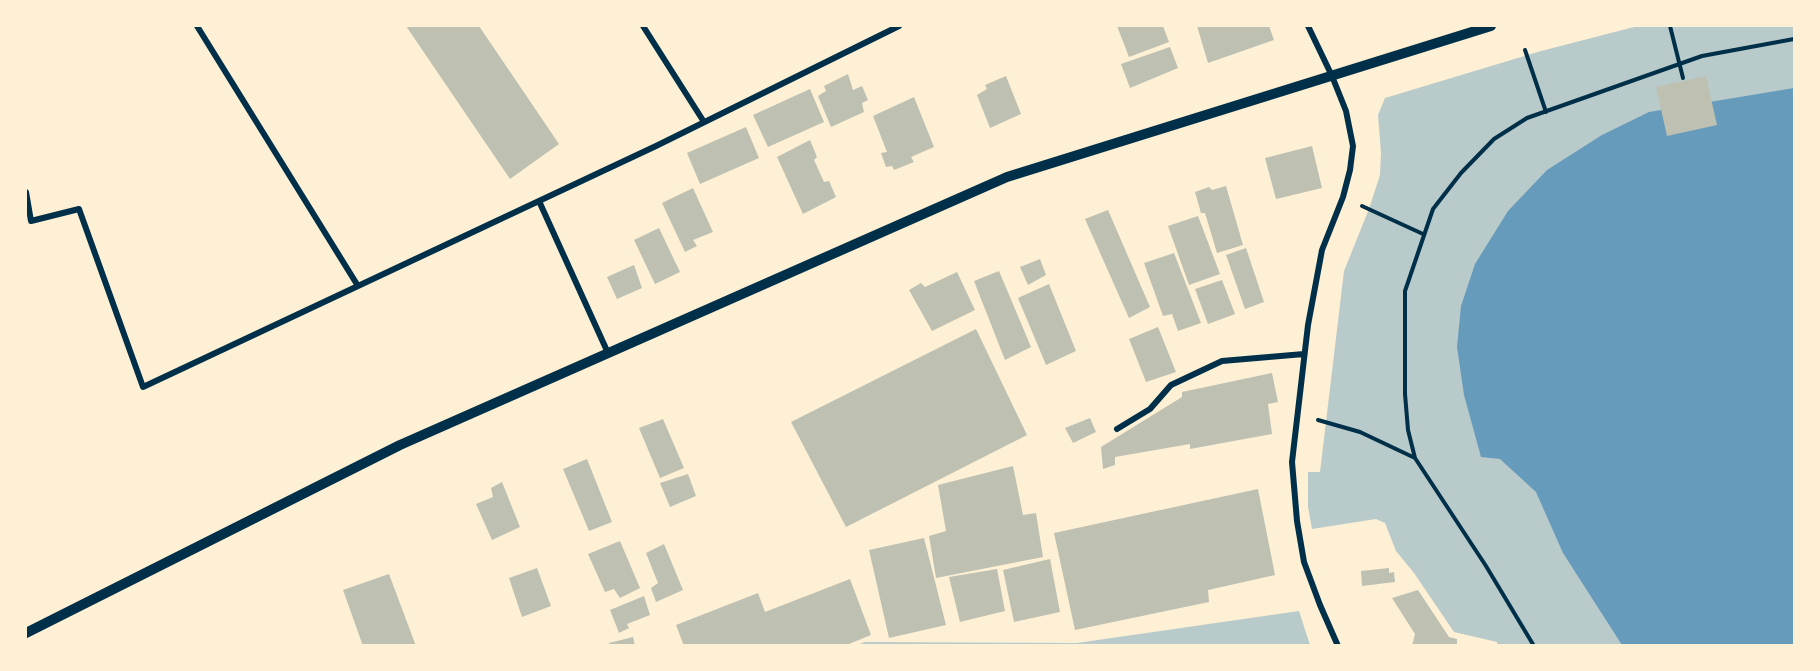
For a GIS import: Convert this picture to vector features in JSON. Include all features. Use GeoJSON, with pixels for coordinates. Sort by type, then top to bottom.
{"type":"FeatureCollection","features":[{"type":"Feature","properties":{"kind":"street"},"geometry":{"type":"LineString","coordinates":[[197,26],[358,286]]}},
{"type":"Feature","properties":{"kind":"street"},"geometry":{"type":"LineString","coordinates":[[643,26],[704,122]]}},
{"type":"Feature","properties":{"kind":"street"},"geometry":{"type":"LineString","coordinates":[[26,192],[28,222],[79,209],[143,387],[539,201],[899,26]]}},
{"type":"Feature","properties":{"kind":"street"},"geometry":{"type":"LineString","coordinates":[[1308,26],[1346,111],[1353,146],[1343,197],[1322,250],[1308,325],[1292,462],[1297,521],[1304,562],[1338,645]]}},
{"type":"Feature","properties":{"kind":"street"},"geometry":{"type":"LineString","coordinates":[[26,633],[400,445],[1007,177],[1491,26]]}},
{"type":"Feature","properties":{"kind":"street"},"geometry":{"type":"LineString","coordinates":[[539,201],[608,353]]}},
{"type":"Feature","properties":{"kind":"street"},"geometry":{"type":"LineString","coordinates":[[1117,429],[1150,409],[1171,385],[1222,361],[1304,354]]}},
{"type":"Feature","properties":{"kind":"path"},"geometry":{"type":"LineString","coordinates":[[1670,26],[1683,78]]}},
{"type":"Feature","properties":{"kind":"path"},"geometry":{"type":"LineString","coordinates":[[1534,645],[1486,566],[1415,458],[1408,430],[1405,394],[1405,291],[1433,209],[1461,173],[1494,139],[1527,118],[1701,56],[1794,39]]}},
{"type":"Feature","properties":{"kind":"path"},"geometry":{"type":"LineString","coordinates":[[1526,50],[1546,112]]}},
{"type":"Feature","properties":{"kind":"path"},"geometry":{"type":"LineString","coordinates":[[1362,206],[1423,234]]}},
{"type":"Feature","properties":{"kind":"path"},"geometry":{"type":"LineString","coordinates":[[1318,420],[1360,432],[1415,458]]}},
{"type":"Feature","properties":{"kind":"shaded area"},"geometry":{"type":"Polygon","coordinates":[[[1638,26],[1794,26],[1794,645],[1498,646],[1497,642],[1454,632],[1414,573],[1396,551],[1385,523],[1376,519],[1312,529],[1308,507],[1308,472],[1320,472],[1344,271],[1380,175],[1378,115],[1385,98],[1541,51],[1638,26]]]}},
{"type":"Feature","properties":{"kind":"shaded area"},"geometry":{"type":"Polygon","coordinates":[[[1299,611],[1310,645],[857,645],[865,642],[1077,643],[1299,611]]]}},
{"type":"Feature","properties":{"kind":"water"},"geometry":{"type":"Polygon","coordinates":[[[1794,88],[1794,645],[1622,645],[1563,553],[1536,492],[1500,459],[1481,457],[1464,395],[1457,347],[1461,306],[1475,264],[1508,211],[1547,170],[1602,135],[1649,112],[1794,88]]]}},
{"type":"Feature","properties":{"kind":"building"},"geometry":{"type":"Polygon","coordinates":[[[406,26],[479,26],[559,144],[510,179],[406,26]]]}},
{"type":"Feature","properties":{"kind":"building"},"geometry":{"type":"Polygon","coordinates":[[[1117,26],[1163,26],[1169,42],[1129,57],[1117,26]]]}},
{"type":"Feature","properties":{"kind":"building"},"geometry":{"type":"Polygon","coordinates":[[[1197,26],[1269,26],[1274,40],[1208,63],[1197,26]]]}},
{"type":"Feature","properties":{"kind":"building"},"geometry":{"type":"Polygon","coordinates":[[[1170,47],[1178,68],[1130,88],[1121,64],[1170,47]]]}},
{"type":"Feature","properties":{"kind":"building"},"geometry":{"type":"Polygon","coordinates":[[[848,74],[853,90],[862,86],[868,100],[862,103],[864,112],[831,127],[818,96],[826,91],[824,86],[848,74]]]}},
{"type":"Feature","properties":{"kind":"building"},"geometry":{"type":"Polygon","coordinates":[[[1006,76],[1021,114],[990,128],[977,95],[987,89],[985,85],[1006,76]]]}},
{"type":"Feature","properties":{"kind":"building"},"geometry":{"type":"Polygon","coordinates":[[[1706,76],[1717,125],[1667,136],[1656,87],[1706,76]]]}},
{"type":"Feature","properties":{"kind":"building"},"geometry":{"type":"Polygon","coordinates":[[[810,89],[824,122],[768,147],[753,115],[810,89]]]}},
{"type":"Feature","properties":{"kind":"building"},"geometry":{"type":"Polygon","coordinates":[[[914,97],[934,147],[911,157],[914,162],[894,170],[892,166],[886,167],[881,153],[887,152],[873,116],[914,97]]]}},
{"type":"Feature","properties":{"kind":"building"},"geometry":{"type":"Polygon","coordinates":[[[746,127],[759,158],[700,184],[687,153],[746,127]]]}},
{"type":"Feature","properties":{"kind":"building"},"geometry":{"type":"Polygon","coordinates":[[[810,140],[817,157],[814,160],[824,182],[829,181],[836,197],[803,214],[777,157],[810,140]]]}},
{"type":"Feature","properties":{"kind":"building"},"geometry":{"type":"Polygon","coordinates":[[[1312,146],[1322,188],[1276,199],[1265,158],[1312,146]]]}},
{"type":"Feature","properties":{"kind":"building"},"geometry":{"type":"Polygon","coordinates":[[[1226,186],[1243,245],[1217,253],[1205,213],[1201,213],[1195,192],[1209,187],[1212,190],[1226,186]]]}},
{"type":"Feature","properties":{"kind":"building"},"geometry":{"type":"Polygon","coordinates":[[[693,188],[713,232],[693,240],[697,246],[685,252],[662,203],[693,188]]]}},
{"type":"Feature","properties":{"kind":"building"},"geometry":{"type":"Polygon","coordinates":[[[1108,210],[1150,307],[1129,318],[1085,219],[1108,210]]]}},
{"type":"Feature","properties":{"kind":"building"},"geometry":{"type":"Polygon","coordinates":[[[1198,216],[1220,274],[1189,285],[1168,226],[1198,216]]]}},
{"type":"Feature","properties":{"kind":"building"},"geometry":{"type":"Polygon","coordinates":[[[659,228],[680,272],[655,284],[634,240],[659,228]]]}},
{"type":"Feature","properties":{"kind":"building"},"geometry":{"type":"Polygon","coordinates":[[[1246,248],[1264,302],[1245,309],[1226,255],[1246,248]]]}},
{"type":"Feature","properties":{"kind":"building"},"geometry":{"type":"Polygon","coordinates":[[[1174,253],[1201,323],[1178,331],[1172,314],[1163,316],[1144,263],[1174,253]]]}},
{"type":"Feature","properties":{"kind":"building"},"geometry":{"type":"Polygon","coordinates":[[[1040,259],[1046,275],[1028,285],[1020,267],[1040,259]]]}},
{"type":"Feature","properties":{"kind":"building"},"geometry":{"type":"Polygon","coordinates":[[[634,265],[642,288],[617,299],[607,277],[634,265]]]}},
{"type":"Feature","properties":{"kind":"building"},"geometry":{"type":"Polygon","coordinates":[[[999,271],[1031,347],[1005,360],[974,281],[999,271]]]}},
{"type":"Feature","properties":{"kind":"building"},"geometry":{"type":"Polygon","coordinates":[[[957,272],[975,310],[932,331],[909,290],[921,283],[925,287],[957,272]]]}},
{"type":"Feature","properties":{"kind":"building"},"geometry":{"type":"Polygon","coordinates":[[[1222,280],[1235,314],[1208,324],[1195,289],[1222,280]]]}},
{"type":"Feature","properties":{"kind":"building"},"geometry":{"type":"Polygon","coordinates":[[[1049,284],[1076,351],[1046,365],[1018,298],[1049,284]]]}},
{"type":"Feature","properties":{"kind":"building"},"geometry":{"type":"Polygon","coordinates":[[[1158,327],[1176,372],[1146,382],[1129,339],[1158,327]]]}},
{"type":"Feature","properties":{"kind":"building"},"geometry":{"type":"Polygon","coordinates":[[[976,329],[1027,435],[846,527],[791,422],[976,329]]]}},
{"type":"Feature","properties":{"kind":"building"},"geometry":{"type":"Polygon","coordinates":[[[1272,373],[1278,402],[1268,404],[1272,434],[1190,449],[1190,444],[1115,457],[1115,465],[1103,469],[1101,447],[1182,397],[1182,392],[1272,373]]]}},
{"type":"Feature","properties":{"kind":"building"},"geometry":{"type":"Polygon","coordinates":[[[1090,418],[1096,432],[1073,443],[1065,428],[1090,418]]]}},
{"type":"Feature","properties":{"kind":"building"},"geometry":{"type":"Polygon","coordinates":[[[663,419],[684,468],[660,478],[639,428],[663,419]]]}},
{"type":"Feature","properties":{"kind":"building"},"geometry":{"type":"Polygon","coordinates":[[[587,459],[612,522],[589,531],[563,469],[587,459]]]}},
{"type":"Feature","properties":{"kind":"building"},"geometry":{"type":"Polygon","coordinates":[[[1013,466],[1023,515],[1036,513],[1043,557],[936,578],[929,536],[946,531],[938,485],[1013,466]]]}},
{"type":"Feature","properties":{"kind":"building"},"geometry":{"type":"Polygon","coordinates":[[[688,474],[696,496],[670,507],[660,483],[688,474]]]}},
{"type":"Feature","properties":{"kind":"building"},"geometry":{"type":"Polygon","coordinates":[[[502,482],[520,527],[492,540],[476,504],[493,497],[491,488],[502,482]]]}},
{"type":"Feature","properties":{"kind":"building"},"geometry":{"type":"Polygon","coordinates":[[[1258,489],[1275,575],[1208,590],[1209,602],[1075,630],[1054,533],[1258,489]]]}},
{"type":"Feature","properties":{"kind":"building"},"geometry":{"type":"Polygon","coordinates":[[[924,538],[946,625],[889,638],[869,550],[924,538]]]}},
{"type":"Feature","properties":{"kind":"building"},"geometry":{"type":"Polygon","coordinates":[[[620,541],[640,588],[620,598],[614,589],[605,592],[588,554],[620,541]]]}},
{"type":"Feature","properties":{"kind":"building"},"geometry":{"type":"Polygon","coordinates":[[[664,544],[683,590],[656,602],[651,588],[658,583],[646,553],[664,544]]]}},
{"type":"Feature","properties":{"kind":"building"},"geometry":{"type":"Polygon","coordinates":[[[1050,559],[1060,612],[1014,622],[1003,570],[1050,559]]]}},
{"type":"Feature","properties":{"kind":"building"},"geometry":{"type":"Polygon","coordinates":[[[537,568],[551,606],[522,617],[509,578],[537,568]]]}},
{"type":"Feature","properties":{"kind":"building"},"geometry":{"type":"Polygon","coordinates":[[[1389,568],[1389,573],[1394,572],[1395,582],[1362,586],[1361,571],[1389,568]]]}},
{"type":"Feature","properties":{"kind":"building"},"geometry":{"type":"Polygon","coordinates":[[[997,569],[1005,611],[960,622],[949,577],[997,569]]]}},
{"type":"Feature","properties":{"kind":"building"},"geometry":{"type":"Polygon","coordinates":[[[389,574],[416,646],[363,646],[343,590],[389,574]]]}},
{"type":"Feature","properties":{"kind":"building"},"geometry":{"type":"Polygon","coordinates":[[[850,579],[871,635],[844,646],[684,646],[676,625],[758,593],[765,612],[850,579]]]}},
{"type":"Feature","properties":{"kind":"building"},"geometry":{"type":"Polygon","coordinates":[[[1418,590],[1449,637],[1457,639],[1457,646],[1412,646],[1415,634],[1392,598],[1418,590]]]}},
{"type":"Feature","properties":{"kind":"building"},"geometry":{"type":"Polygon","coordinates":[[[644,596],[650,615],[627,624],[629,628],[619,633],[610,610],[644,596]]]}},
{"type":"Feature","properties":{"kind":"building"},"geometry":{"type":"Polygon","coordinates":[[[633,637],[635,646],[610,646],[609,643],[633,637]]]}}]}
